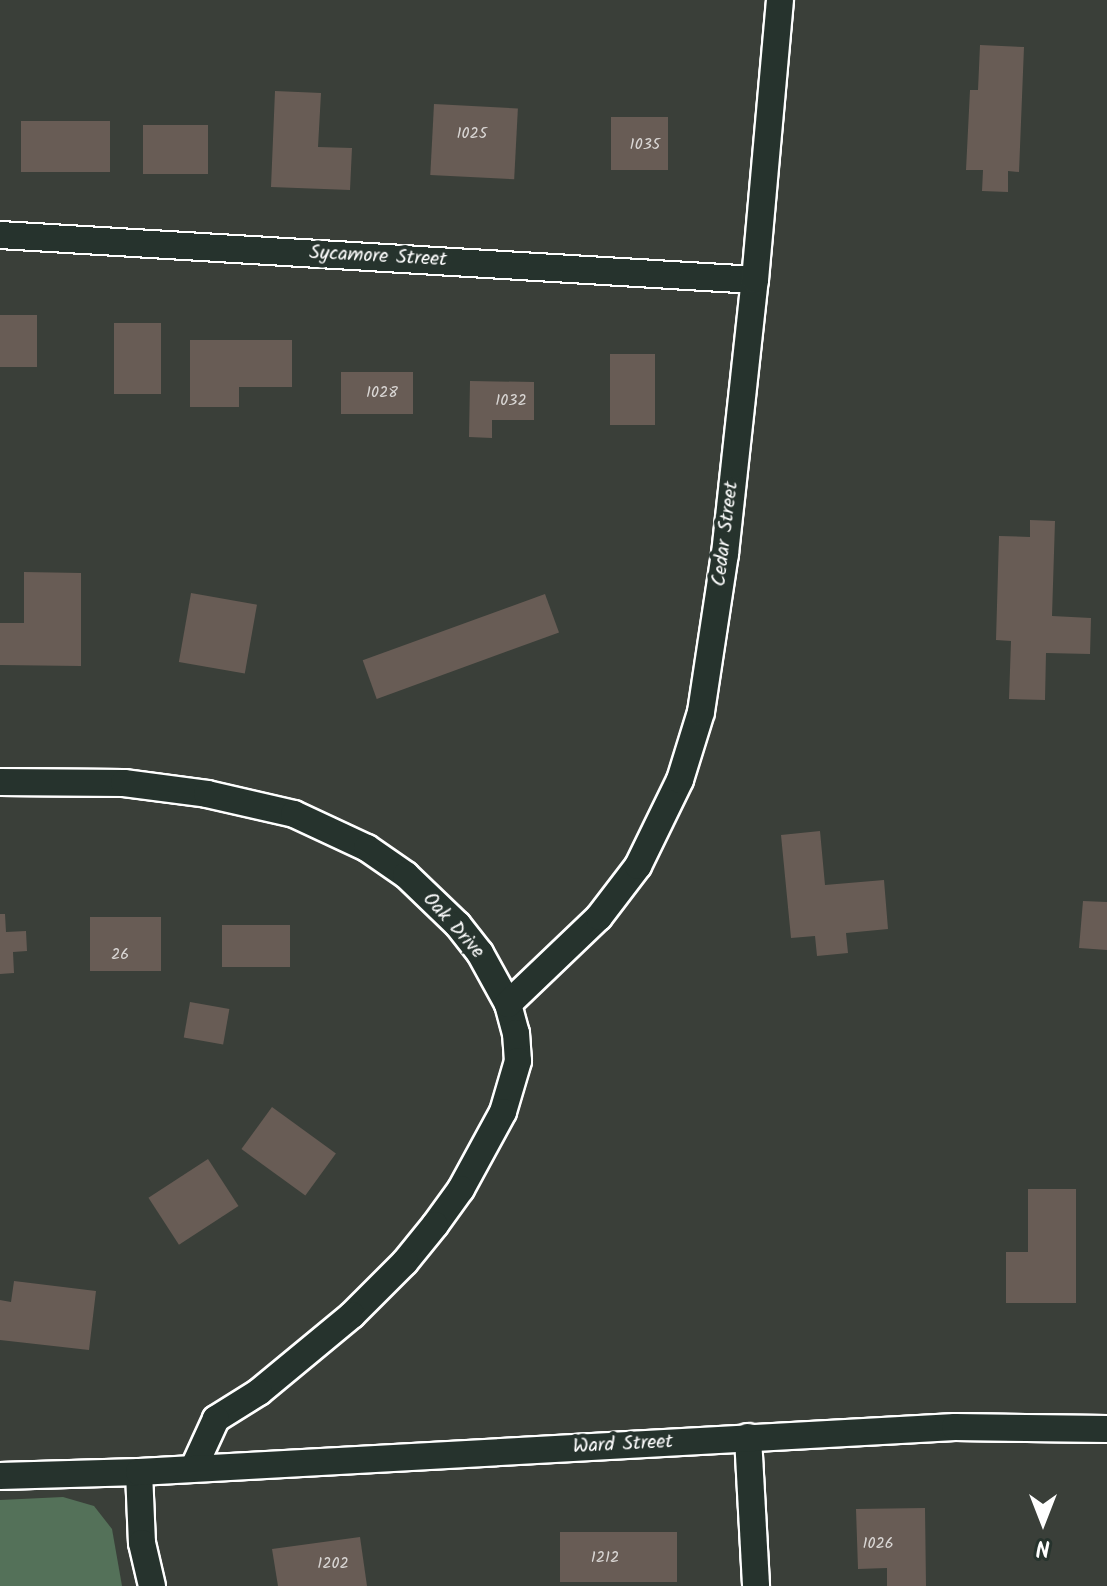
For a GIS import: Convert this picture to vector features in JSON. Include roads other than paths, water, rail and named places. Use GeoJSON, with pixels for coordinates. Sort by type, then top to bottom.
{"type":"FeatureCollection","features":[{"type":"Feature","properties":{"kind":"street","name":"Cedar Street"},"geometry":{"type":"LineString","coordinates":[[508,1004],[599,917],[621,891],[653,840],[680,780],[701,712],[723,568],[755,280],[780,0]]}},
{"type":"Feature","properties":{"kind":"street","name":"Sycamore Street"},"geometry":{"type":"LineString","coordinates":[[0,235],[755,280]]}},
{"type":"Feature","properties":{"kind":"street","name":"Oak Drive"},"geometry":{"type":"LineString","coordinates":[[0,782],[124,783],[207,794],[294,814],[367,848],[406,875],[458,925],[480,953],[508,1004],[516,1033],[518,1061],[513,1085],[503,1112],[461,1189],[405,1262],[352,1315],[259,1392],[216,1419],[194,1467]]}},
{"type":"Feature","properties":{"kind":"street","name":"Ward Street"},"geometry":{"type":"LineString","coordinates":[[0,1476],[139,1472],[955,1427],[1107,1429]]}},
{"type":"Feature","properties":{"kind":"street"},"geometry":{"type":"LineString","coordinates":[[748,1437],[756,1586]]}},
{"type":"Feature","properties":{"kind":"street"},"geometry":{"type":"LineString","coordinates":[[139,1472],[142,1543],[152,1586]]}}]}
